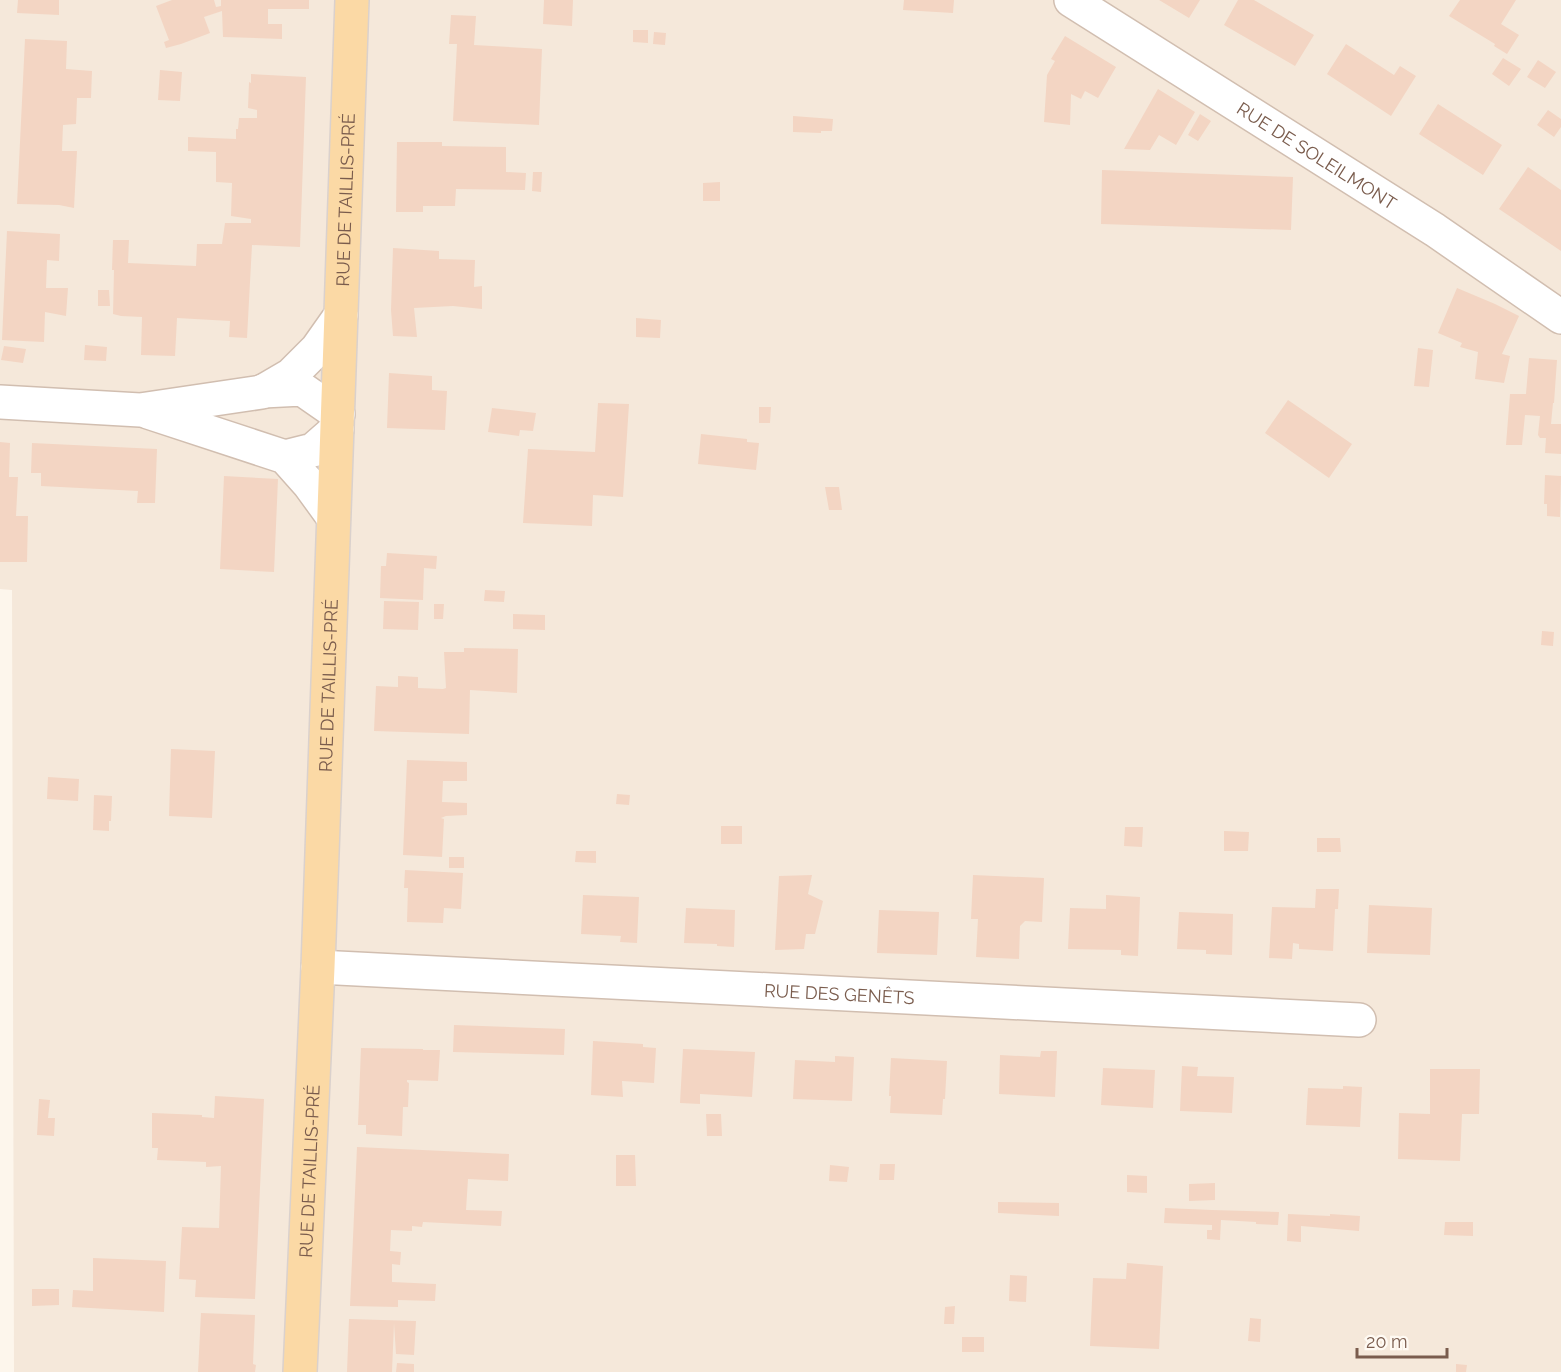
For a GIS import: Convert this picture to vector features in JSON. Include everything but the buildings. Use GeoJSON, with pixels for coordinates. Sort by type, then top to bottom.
{"type":"FeatureCollection","features":[{"type":"Feature","properties":{"kind":"main road","name":"RUE DE TAILLIS-PRÉ"},"geometry":{"type":"LineString","coordinates":[[300,1372],[318,967],[352,0]]}},
{"type":"Feature","properties":{"kind":"street","name":"RUE DE SOLEILMONT"},"geometry":{"type":"LineString","coordinates":[[1071,0],[1435,230],[1561,316]]}},
{"type":"Feature","properties":{"kind":"street"},"geometry":{"type":"LineString","coordinates":[[261,392],[291,375],[317,349],[341,315]]}},
{"type":"Feature","properties":{"kind":"street"},"geometry":{"type":"LineString","coordinates":[[0,402],[140,410],[261,392],[302,389],[337,421],[314,450],[285,457]]}},
{"type":"Feature","properties":{"kind":"street"},"geometry":{"type":"LineString","coordinates":[[140,410],[285,457],[309,484],[333,517]]}},
{"type":"Feature","properties":{"kind":"street","name":"RUE DES GENÊTS"},"geometry":{"type":"LineString","coordinates":[[318,967],[1359,1020]]}},
{"type":"Feature","properties":{"kind":"shaded area"},"geometry":{"type":"Polygon","coordinates":[[[0,0],[1561,0],[1561,1372],[14,1372],[12,590],[0,589],[0,0]]]}}]}
